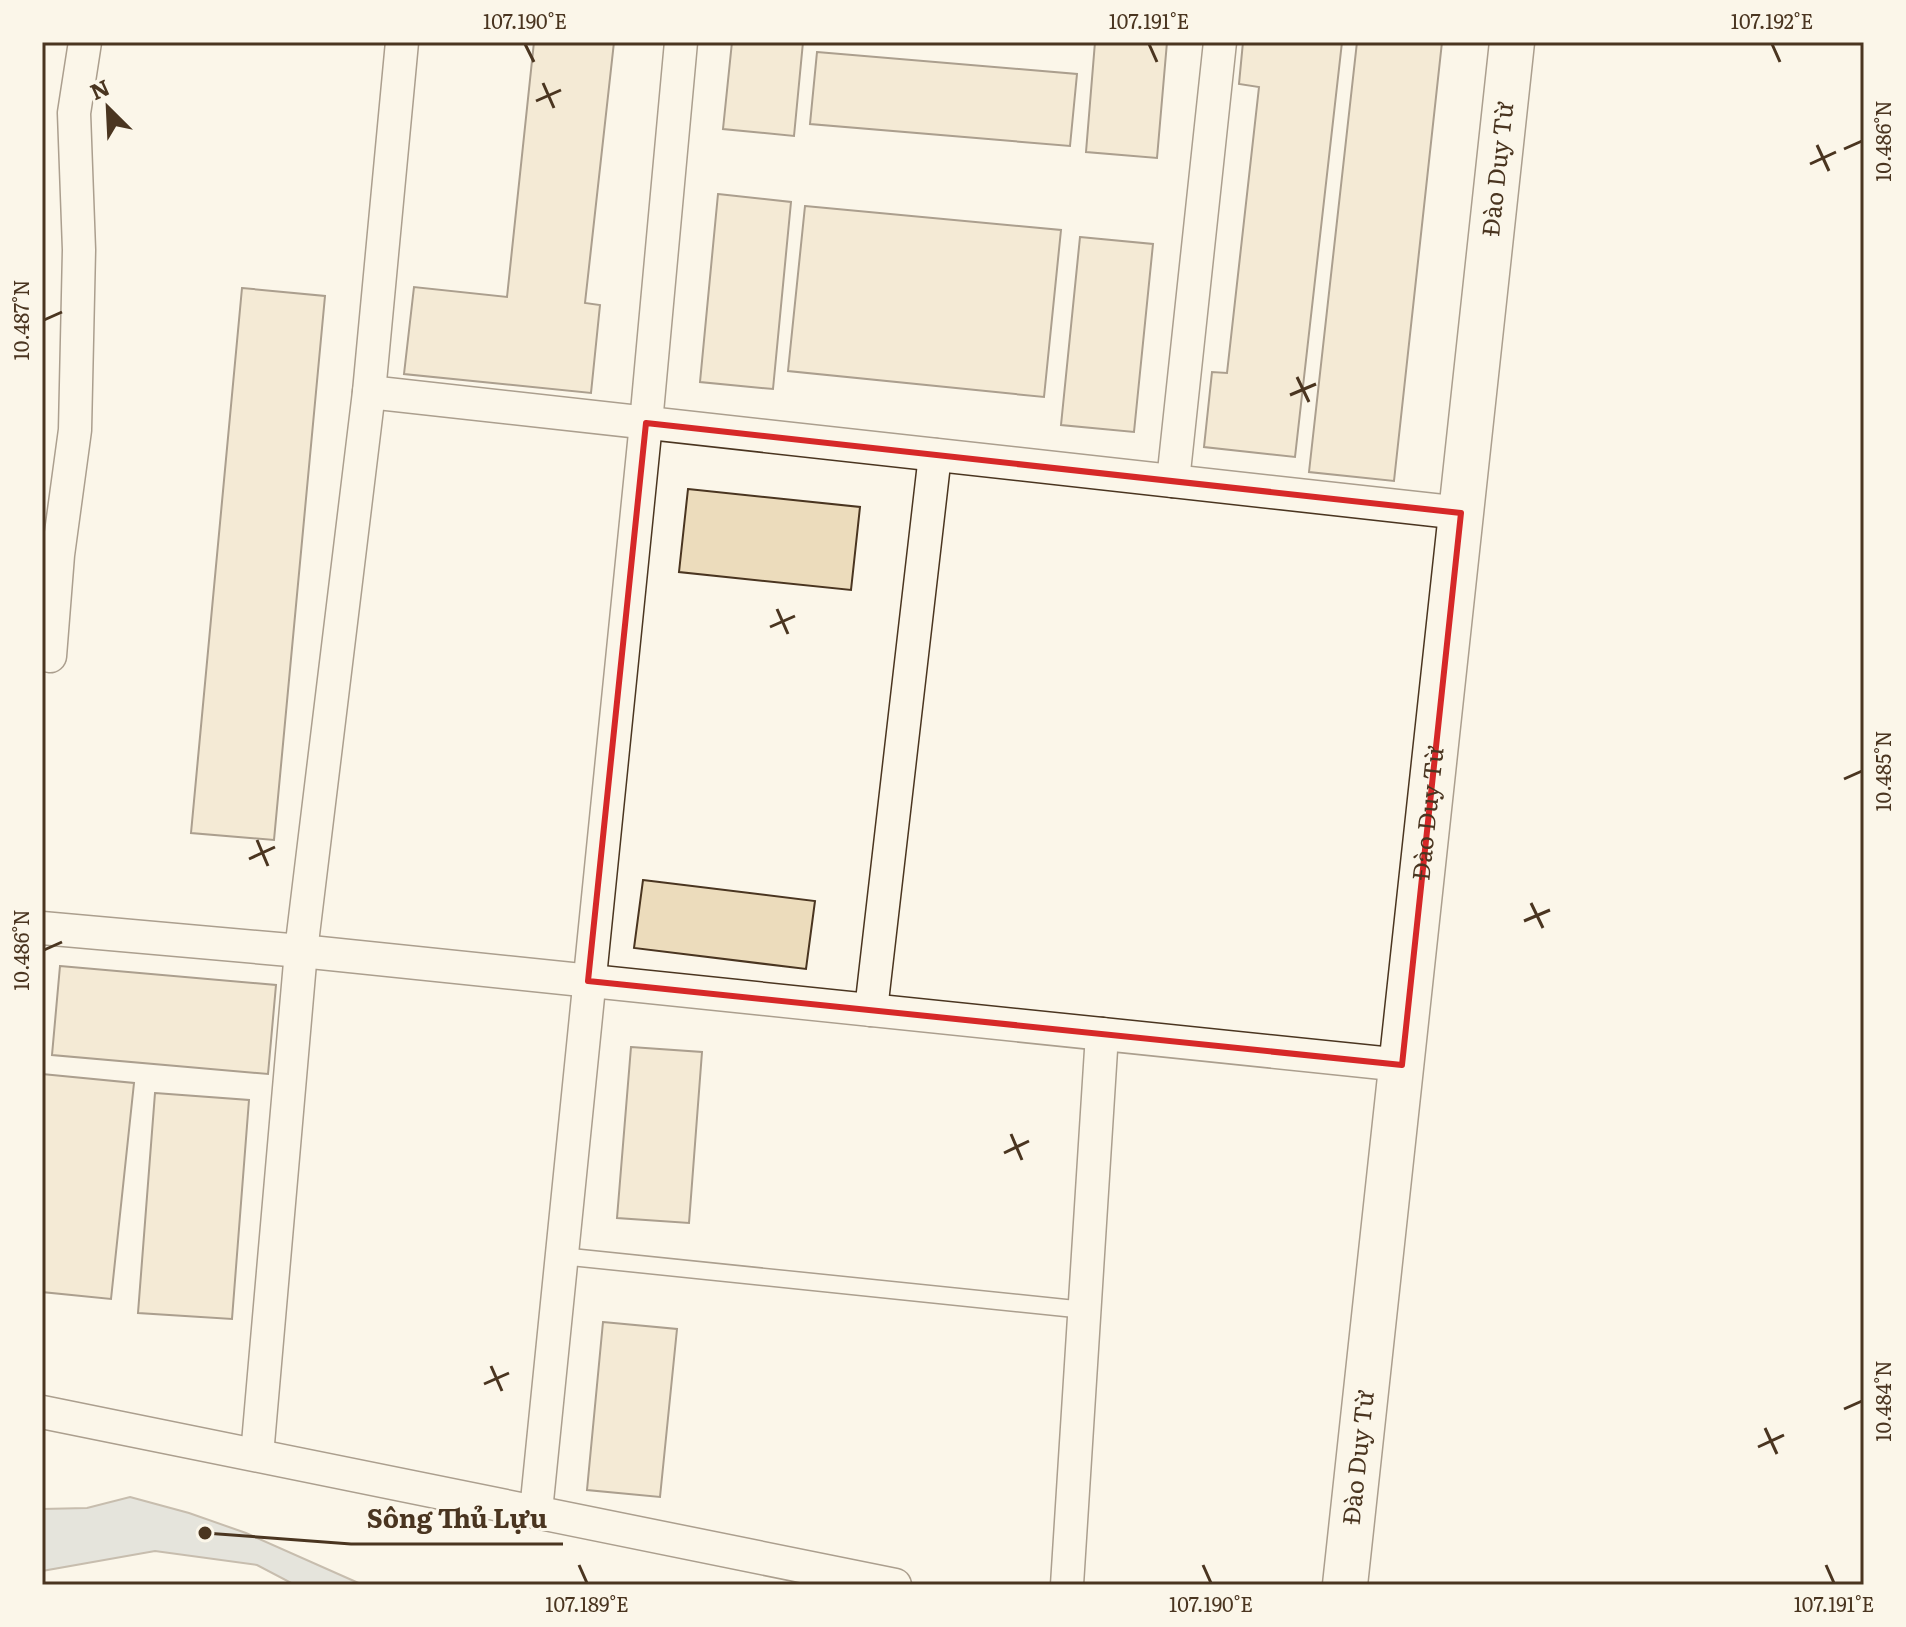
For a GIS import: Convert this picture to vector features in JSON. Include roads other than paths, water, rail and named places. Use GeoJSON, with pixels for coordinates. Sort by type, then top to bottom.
{"type":"FeatureCollection","features":[{"type":"Feature","properties":{"kind":"street"},"geometry":{"type":"LineString","coordinates":[[50,656],[58,555],[75,430],[79,250],[74,113],[85,42]]}},
{"type":"Feature","properties":{"kind":"street"},"geometry":{"type":"LineString","coordinates":[[257,1455],[301,951],[369,392],[402,42]]}},
{"type":"Feature","properties":{"kind":"street"},"geometry":{"type":"LineString","coordinates":[[536,1511],[646,423],[681,42]]}},
{"type":"Feature","properties":{"kind":"street"},"geometry":{"type":"LineString","coordinates":[[1173,481],[1220,42]]}},
{"type":"Feature","properties":{"kind":"street","name":"Đào Duy Từ"},"geometry":{"type":"LineString","coordinates":[[1345,1585],[1512,42]]}},
{"type":"Feature","properties":{"kind":"street"},"geometry":{"type":"LineString","coordinates":[[369,392],[1461,513]]}},
{"type":"Feature","properties":{"kind":"street"},"geometry":{"type":"LineString","coordinates":[[871,1010],[935,455]]}},
{"type":"Feature","properties":{"kind":"street"},"geometry":{"type":"LineString","coordinates":[[42,928],[301,951],[1402,1065]]}},
{"type":"Feature","properties":{"kind":"street"},"geometry":{"type":"LineString","coordinates":[[1067,1585],[1102,1034]]}},
{"type":"Feature","properties":{"kind":"street"},"geometry":{"type":"LineString","coordinates":[[42,1412],[895,1585]]}},
{"type":"Feature","properties":{"kind":"lane"},"geometry":{"type":"LineString","coordinates":[[561,1256],[1085,1310]]}},
{"type":"Feature","properties":{"kind":"place","name":"Sông Thủ Lựu"},"geometry":{"type":"Point","coordinates":[205,1533]}}]}
